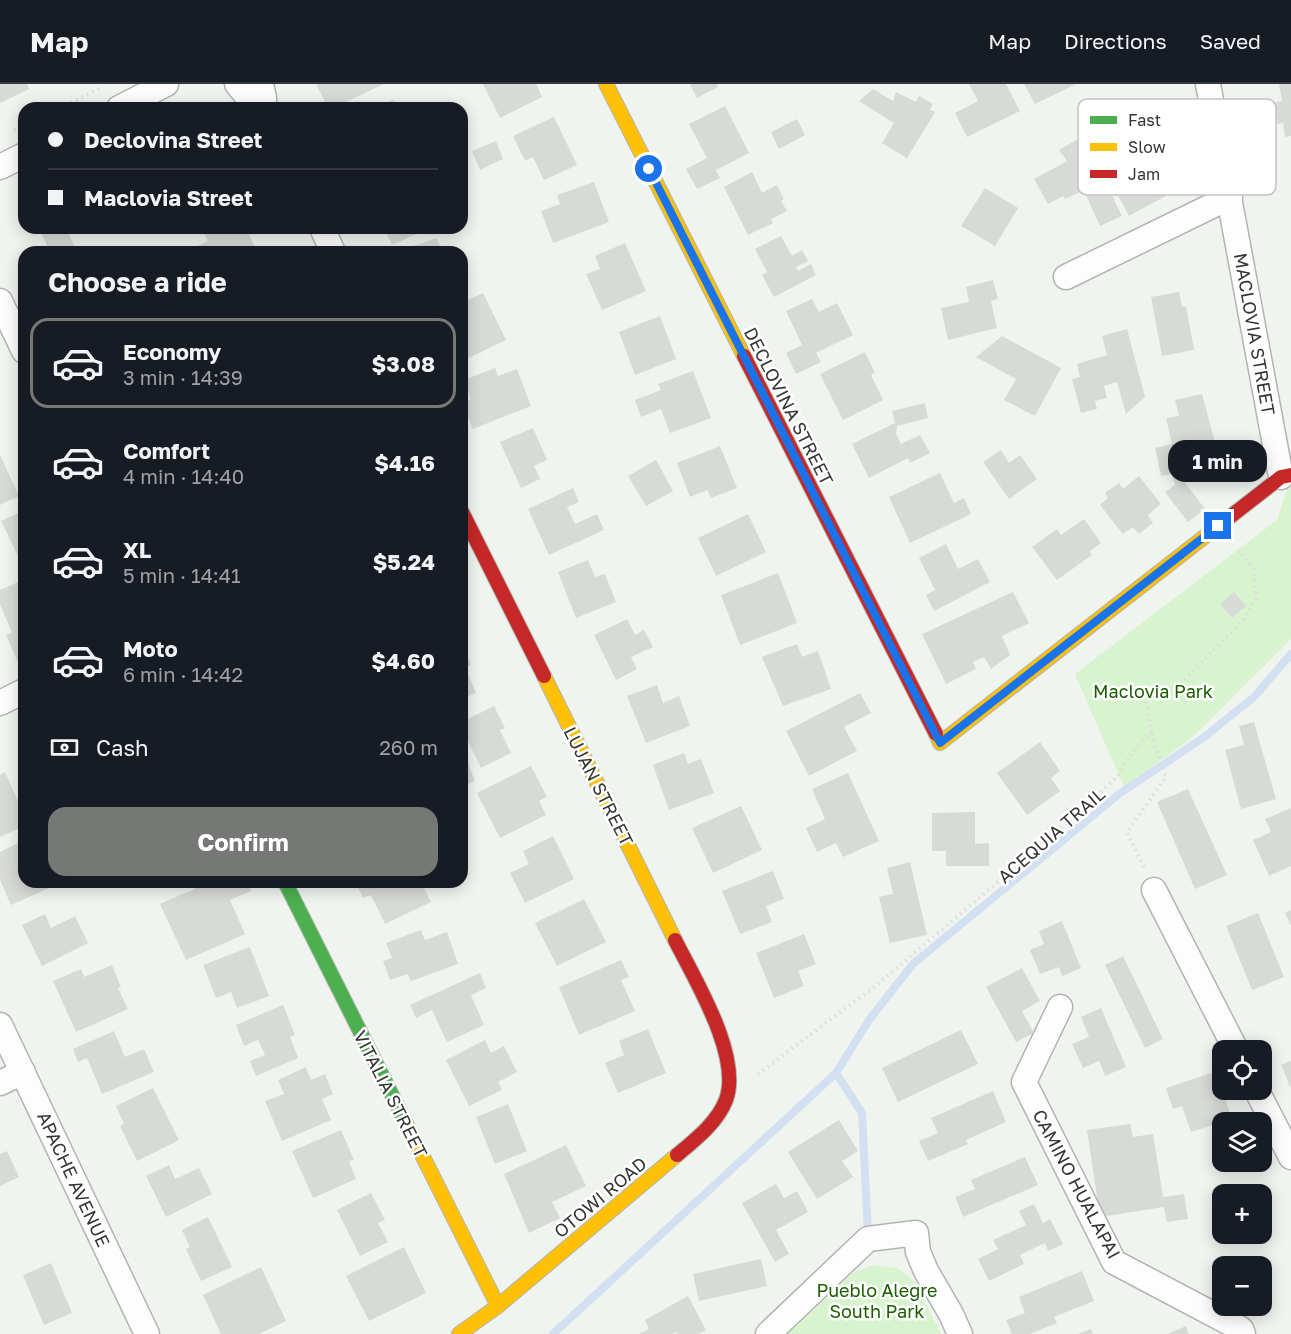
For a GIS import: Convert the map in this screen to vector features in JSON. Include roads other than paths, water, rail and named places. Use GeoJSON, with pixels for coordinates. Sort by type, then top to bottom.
{"type":"FeatureCollection","features":[{"type":"Feature","properties":{"kind":"street"},"geometry":{"type":"LineString","coordinates":[[131,102],[168,84]]}},
{"type":"Feature","properties":{"kind":"street"},"geometry":{"type":"LineString","coordinates":[[237,84],[252,102]]}},
{"type":"Feature","properties":{"kind":"street"},"geometry":{"type":"LineString","coordinates":[[261,84],[264,102]]}},
{"type":"Feature","properties":{"kind":"street","name":"DECLOVINA STREET"},"geometry":{"type":"LineString","coordinates":[[606,84],[940,743]]}},
{"type":"Feature","properties":{"kind":"street","name":"MACLOVIA STREET"},"geometry":{"type":"LineString","coordinates":[[1208,84],[1211,99]]}},
{"type":"Feature","properties":{"kind":"street"},"geometry":{"type":"LineString","coordinates":[[0,167],[18,158]]}},
{"type":"Feature","properties":{"kind":"street"},"geometry":{"type":"LineString","coordinates":[[1066,277],[1230,197]]}},
{"type":"Feature","properties":{"kind":"street","name":"MACLOVIA STREET"},"geometry":{"type":"LineString","coordinates":[[940,743],[1218,526],[1286,476],[1230,197]]}},
{"type":"Feature","properties":{"kind":"street"},"geometry":{"type":"LineString","coordinates":[[0,301],[18,338]]}},
{"type":"Feature","properties":{"kind":"street","name":"LUJAN STREET"},"geometry":{"type":"LineString","coordinates":[[468,524],[664,915],[725,1043],[726,1099]]}},
{"type":"Feature","properties":{"kind":"street"},"geometry":{"type":"LineString","coordinates":[[0,703],[18,694]]}},
{"type":"Feature","properties":{"kind":"street","name":"VITALIA STREET"},"geometry":{"type":"LineString","coordinates":[[288,888],[498,1306]]}},
{"type":"Feature","properties":{"kind":"street"},"geometry":{"type":"LineString","coordinates":[[1154,890],[1231,1040]]}},
{"type":"Feature","properties":{"kind":"street","name":"CAMINO HUALAPAI"},"geometry":{"type":"LineString","coordinates":[[1060,1007],[1024,1082],[1114,1262],[1241,1329],[1243,1334]]}},
{"type":"Feature","properties":{"kind":"street","name":"APACHE AVENUE"},"geometry":{"type":"LineString","coordinates":[[0,1025],[147,1334]]}},
{"type":"Feature","properties":{"kind":"street"},"geometry":{"type":"LineString","coordinates":[[0,1083],[23,1072]]}},
{"type":"Feature","properties":{"kind":"street","name":"OTOWI ROAD"},"geometry":{"type":"LineString","coordinates":[[459,1334],[498,1306],[695,1140],[714,1119],[726,1099]]}},
{"type":"Feature","properties":{"kind":"street"},"geometry":{"type":"LineString","coordinates":[[1262,1100],[1291,1157]]}},
{"type":"Feature","properties":{"kind":"street"},"geometry":{"type":"LineString","coordinates":[[768,1334],[868,1239],[916,1233],[918,1252],[926,1271],[960,1334]]}},
{"type":"Feature","properties":{"kind":"waterway"},"geometry":{"type":"LineString","coordinates":[[553,1334],[836,1073],[869,1020],[913,964],[1119,794],[1203,738],[1254,697],[1291,654]]}},
{"type":"Feature","properties":{"kind":"waterway"},"geometry":{"type":"LineString","coordinates":[[836,1073],[862,1113],[868,1234]]}},
{"type":"Feature","properties":{"kind":"park label","name":"Maclovia Park"},"geometry":{"type":"Point","coordinates":[1153,691]}},
{"type":"Feature","properties":{"kind":"park label","name":"Pueblo Alegre South Park"},"geometry":{"type":"Point","coordinates":[877,1300]}}]}
